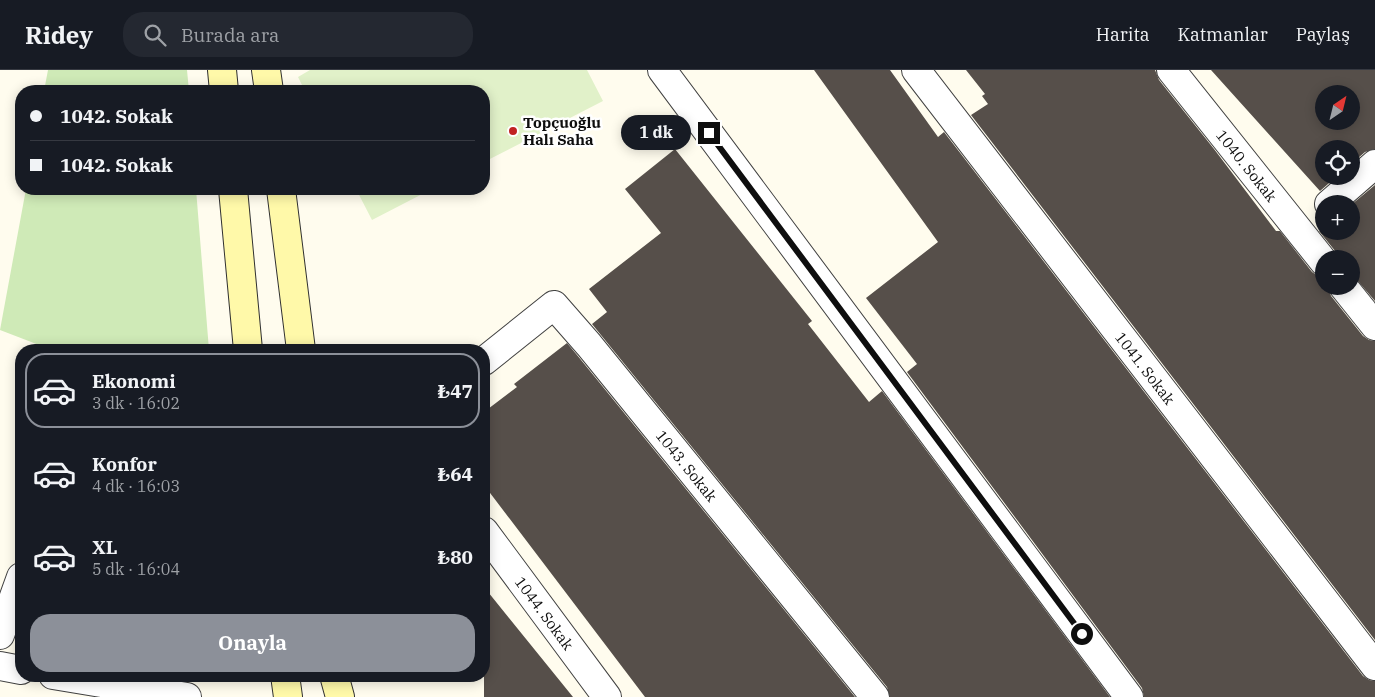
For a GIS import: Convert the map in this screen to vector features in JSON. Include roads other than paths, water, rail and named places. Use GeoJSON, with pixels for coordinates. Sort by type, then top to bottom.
{"type":"FeatureCollection","features":[{"type":"Feature","properties":{"kind":"main road"},"geometry":{"type":"LineString","coordinates":[[222,70],[223,85]]}},
{"type":"Feature","properties":{"kind":"main road"},"geometry":{"type":"LineString","coordinates":[[266,70],[268,85]]}},
{"type":"Feature","properties":{"kind":"main road"},"geometry":{"type":"LineString","coordinates":[[234,195],[247,344]]}},
{"type":"Feature","properties":{"kind":"main road"},"geometry":{"type":"LineString","coordinates":[[282,195],[300,344]]}},
{"type":"Feature","properties":{"kind":"main road"},"geometry":{"type":"LineString","coordinates":[[286,682],[288,697]]}},
{"type":"Feature","properties":{"kind":"main road"},"geometry":{"type":"LineString","coordinates":[[336,682],[340,697]]}},
{"type":"Feature","properties":{"kind":"street"},"geometry":{"type":"LineString","coordinates":[[662,70],[1129,697]]}},
{"type":"Feature","properties":{"kind":"street","name":"1041. Sokak"},"geometry":{"type":"LineString","coordinates":[[916,70],[1375,666]]}},
{"type":"Feature","properties":{"kind":"street","name":"1040. Sokak"},"geometry":{"type":"LineString","coordinates":[[1171,70],[1315,251]]}},
{"type":"Feature","properties":{"kind":"street"},"geometry":{"type":"LineString","coordinates":[[1339,195],[1375,164]]}},
{"type":"Feature","properties":{"kind":"street"},"geometry":{"type":"LineString","coordinates":[[1298,230],[1315,216]]}},
{"type":"Feature","properties":{"kind":"street"},"geometry":{"type":"LineString","coordinates":[[1350,295],[1375,326]]}},
{"type":"Feature","properties":{"kind":"street","name":"1043. Sokak"},"geometry":{"type":"LineString","coordinates":[[490,356],[554,304],[875,697]]}},
{"type":"Feature","properties":{"kind":"street","name":"1044. Sokak"},"geometry":{"type":"LineString","coordinates":[[490,538],[607,697]]}},
{"type":"Feature","properties":{"kind":"street"},"geometry":{"type":"LineString","coordinates":[[0,635],[15,594]]}},
{"type":"Feature","properties":{"kind":"street"},"geometry":{"type":"LineString","coordinates":[[0,666],[15,669]]}},
{"type":"Feature","properties":{"kind":"street"},"geometry":{"type":"LineString","coordinates":[[96,682],[187,697]]}},
{"type":"Feature","properties":{"kind":"place","name":"Topçuoğlu Halı Saha"},"geometry":{"type":"Point","coordinates":[513,131]}}]}
